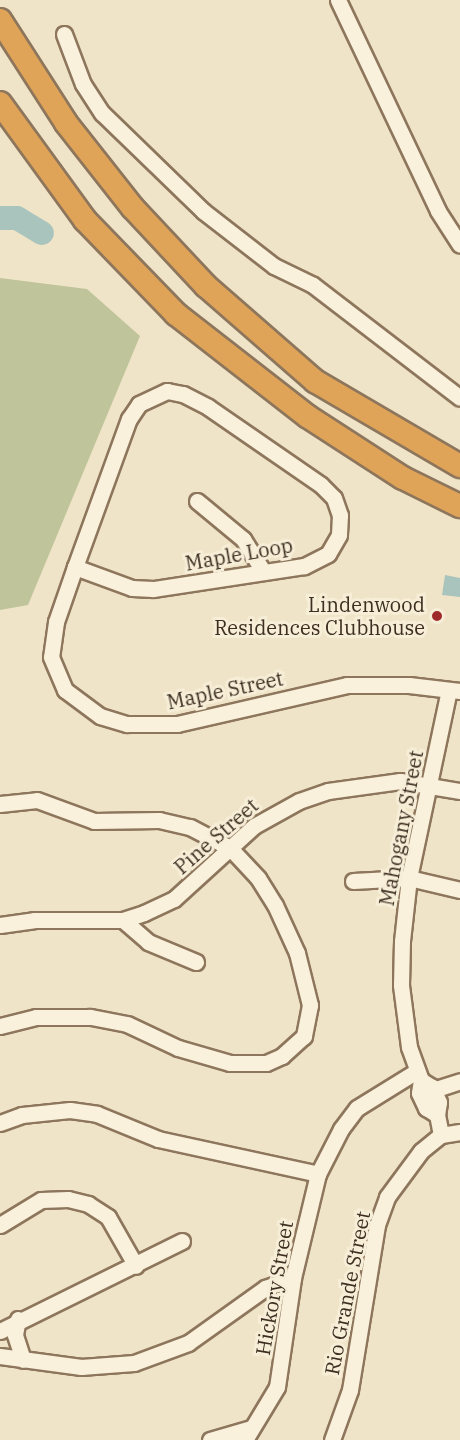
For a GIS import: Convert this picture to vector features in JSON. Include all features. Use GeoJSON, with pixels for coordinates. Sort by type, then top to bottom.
{"type":"FeatureCollection","features":[{"type":"Feature","properties":{"kind":"highway"},"geometry":{"type":"LineString","coordinates":[[0,20],[66,123],[133,208],[206,286],[315,381],[460,466]]}},
{"type":"Feature","properties":{"kind":"highway"},"geometry":{"type":"LineString","coordinates":[[0,103],[85,220],[176,314],[307,417],[403,478],[460,506]]}},
{"type":"Feature","properties":{"kind":"street"},"geometry":{"type":"LineString","coordinates":[[338,0],[438,211],[460,245]]}},
{"type":"Feature","properties":{"kind":"street"},"geometry":{"type":"LineString","coordinates":[[64,34],[83,84],[102,113],[203,212],[266,260],[313,285],[460,398]]}},
{"type":"Feature","properties":{"kind":"street","name":"Maple Loop"},"geometry":{"type":"LineString","coordinates":[[167,391],[183,394],[208,407],[321,485],[334,498],[340,515],[339,535],[328,554],[304,566],[264,572],[153,589],[132,588],[75,567],[129,419],[139,404],[167,391]]}},
{"type":"Feature","properties":{"kind":"street"},"geometry":{"type":"LineString","coordinates":[[197,501],[243,538],[264,572]]}},
{"type":"Feature","properties":{"kind":"street","name":"Maple Street"},"geometry":{"type":"LineString","coordinates":[[75,567],[56,622],[51,657],[65,690],[100,716],[127,724],[177,724],[347,685],[387,684],[454,690]]}},
{"type":"Feature","properties":{"kind":"street","name":"Mahogany Street"},"geometry":{"type":"LineString","coordinates":[[437,1115],[426,1108],[419,1093],[419,1075],[409,1047],[401,985],[409,878],[454,690]]}},
{"type":"Feature","properties":{"kind":"street","name":"Pine Street"},"geometry":{"type":"LineString","coordinates":[[0,925],[34,920],[123,920],[174,899],[230,848],[276,812],[328,791],[362,784],[431,783],[460,791]]}},
{"type":"Feature","properties":{"kind":"street"},"geometry":{"type":"LineString","coordinates":[[0,804],[37,800],[94,821],[159,820],[190,827],[230,848],[258,878],[275,905],[302,974],[310,1005],[304,1036],[282,1056],[266,1063],[230,1063],[178,1048],[127,1024],[90,1017],[36,1017],[0,1026]]}},
{"type":"Feature","properties":{"kind":"street"},"geometry":{"type":"LineString","coordinates":[[353,881],[409,878],[460,890]]}},
{"type":"Feature","properties":{"kind":"street"},"geometry":{"type":"LineString","coordinates":[[123,920],[148,942],[196,962]]}},
{"type":"Feature","properties":{"kind":"street"},"geometry":{"type":"LineString","coordinates":[[419,1075],[433,1090],[460,1081]]}},
{"type":"Feature","properties":{"kind":"street","name":"Hickory Street"},"geometry":{"type":"LineString","coordinates":[[248,1434],[277,1387],[293,1278],[318,1174],[357,1107],[419,1075]]}},
{"type":"Feature","properties":{"kind":"street","name":"Mahogany Street"},"geometry":{"type":"LineString","coordinates":[[433,1090],[439,1102],[437,1115],[441,1135]]}},
{"type":"Feature","properties":{"kind":"street"},"geometry":{"type":"LineString","coordinates":[[0,1123],[22,1115],[70,1110],[97,1114],[158,1139],[318,1174]]}},
{"type":"Feature","properties":{"kind":"street"},"geometry":{"type":"LineString","coordinates":[[441,1135],[460,1132]]}},
{"type":"Feature","properties":{"kind":"street","name":"Rio Grande Street"},"geometry":{"type":"LineString","coordinates":[[332,1440],[350,1390],[377,1225],[387,1197],[402,1172],[441,1135]]}},
{"type":"Feature","properties":{"kind":"street"},"geometry":{"type":"LineString","coordinates":[[0,1225],[41,1200],[68,1198],[88,1204],[108,1217],[135,1266]]}},
{"type":"Feature","properties":{"kind":"street"},"geometry":{"type":"LineString","coordinates":[[0,1331],[18,1319],[135,1266],[182,1241]]}},
{"type":"Feature","properties":{"kind":"street"},"geometry":{"type":"LineString","coordinates":[[0,1356],[108,1367],[160,1356],[210,1331],[266,1288],[293,1278]]}},
{"type":"Feature","properties":{"kind":"street"},"geometry":{"type":"LineString","coordinates":[[18,1319],[15,1335],[23,1360]]}},
{"type":"Feature","properties":{"kind":"street"},"geometry":{"type":"LineString","coordinates":[[210,1440],[248,1434]]}},
{"type":"Feature","properties":{"kind":"green space"},"geometry":{"type":"Polygon","coordinates":[[[0,278],[87,289],[140,336],[28,605],[0,610],[0,278]]]}},
{"type":"Feature","properties":{"kind":"water"},"geometry":{"type":"Polygon","coordinates":[[[445,575],[460,578],[460,597],[442,595],[445,575]]]}},
{"type":"Feature","properties":{"kind":"waterway"},"geometry":{"type":"LineString","coordinates":[[0,218],[17,218],[42,233]]}},
{"type":"Feature","properties":{"kind":"place","name":"Lindenwood Residences Clubhouse"},"geometry":{"type":"Point","coordinates":[437,616]}}]}
